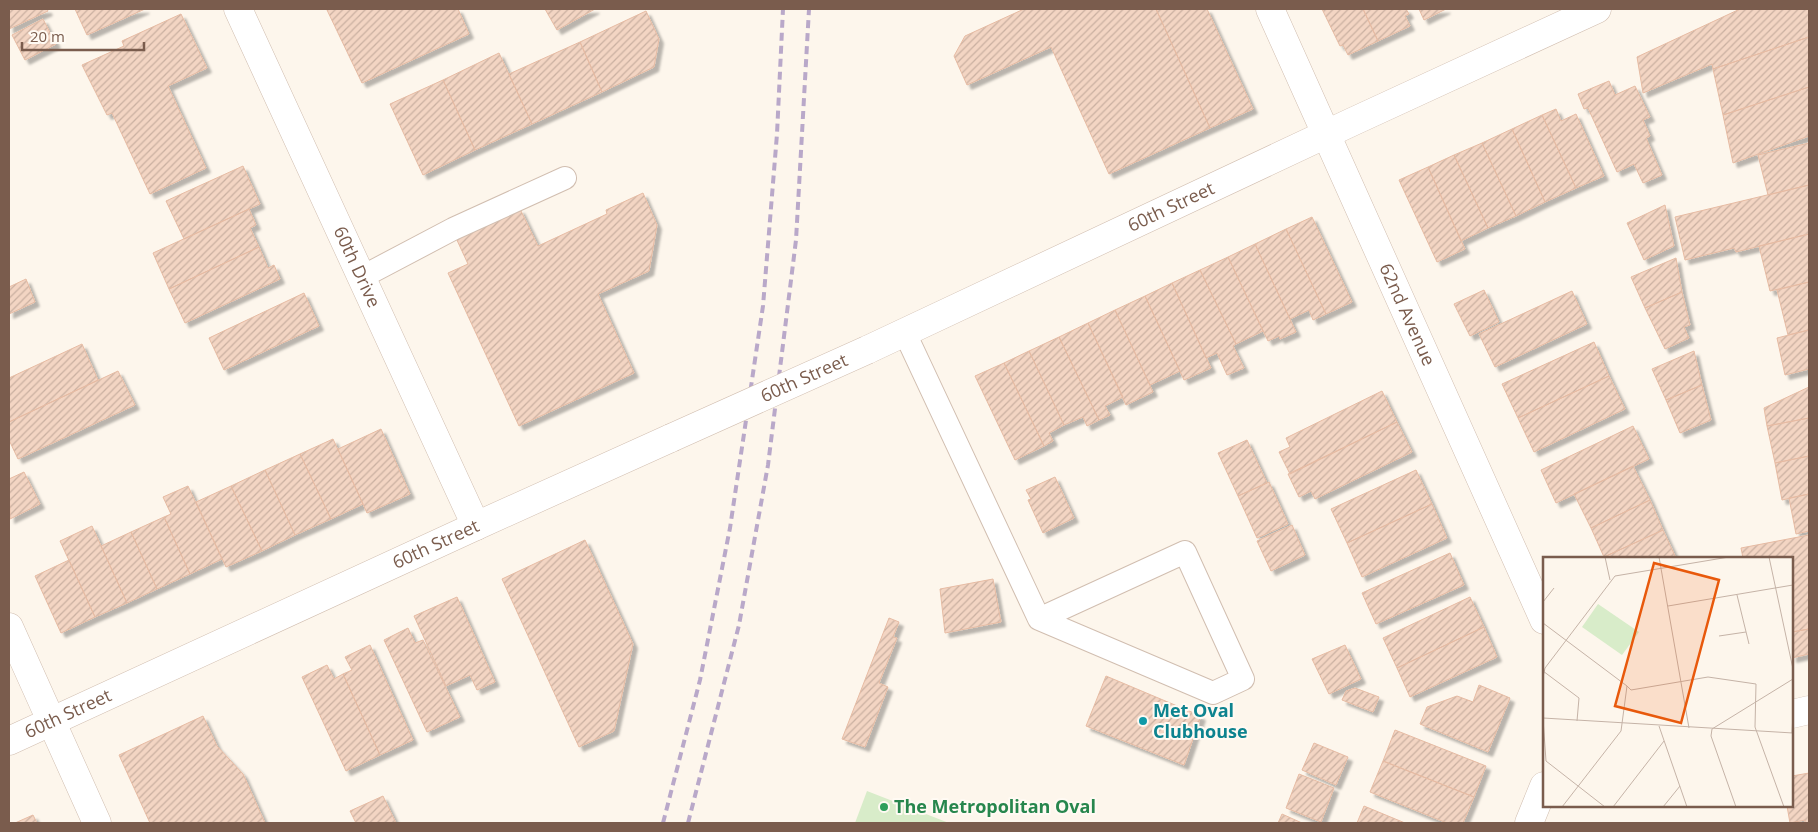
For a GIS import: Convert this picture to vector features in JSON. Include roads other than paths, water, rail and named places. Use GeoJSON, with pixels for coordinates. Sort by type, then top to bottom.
{"type":"FeatureCollection","features":[{"type":"Feature","properties":{"kind":"street","name":"60th Drive"},"geometry":{"type":"LineString","coordinates":[[238,9],[476,526]]}},
{"type":"Feature","properties":{"kind":"street","name":"62nd Avenue"},"geometry":{"type":"LineString","coordinates":[[1270,9],[1543,618]]}},
{"type":"Feature","properties":{"kind":"street","name":"60th Street"},"geometry":{"type":"LineString","coordinates":[[9,741],[476,526],[868,350],[904,331],[1598,9]]}},
{"type":"Feature","properties":{"kind":"street"},"geometry":{"type":"LineString","coordinates":[[9,627],[97,823]]}},
{"type":"Feature","properties":{"kind":"street"},"geometry":{"type":"LineString","coordinates":[[1793,714],[1809,710]]}},
{"type":"Feature","properties":{"kind":"street"},"geometry":{"type":"LineString","coordinates":[[1529,823],[1543,788]]}},
{"type":"Feature","properties":{"kind":"lane"},"geometry":{"type":"LineString","coordinates":[[362,277],[453,229],[565,178]]}},
{"type":"Feature","properties":{"kind":"lane"},"geometry":{"type":"LineString","coordinates":[[904,331],[1039,618],[1213,693],[1243,679],[1185,552],[1039,618]]}},
{"type":"Feature","properties":{"kind":"railway"},"geometry":{"type":"LineString","coordinates":[[663,823],[700,680],[730,528],[763,306],[777,134],[783,9]]}},
{"type":"Feature","properties":{"kind":"railway"},"geometry":{"type":"LineString","coordinates":[[688,823],[739,625],[768,465],[796,240],[809,9]]}},
{"type":"Feature","properties":{"kind":"place","name":"Met Oval Clubhouse"},"geometry":{"type":"Point","coordinates":[1143,721]}},
{"type":"Feature","properties":{"kind":"place","name":"The Metropolitan Oval"},"geometry":{"type":"Point","coordinates":[884,807]}}]}
